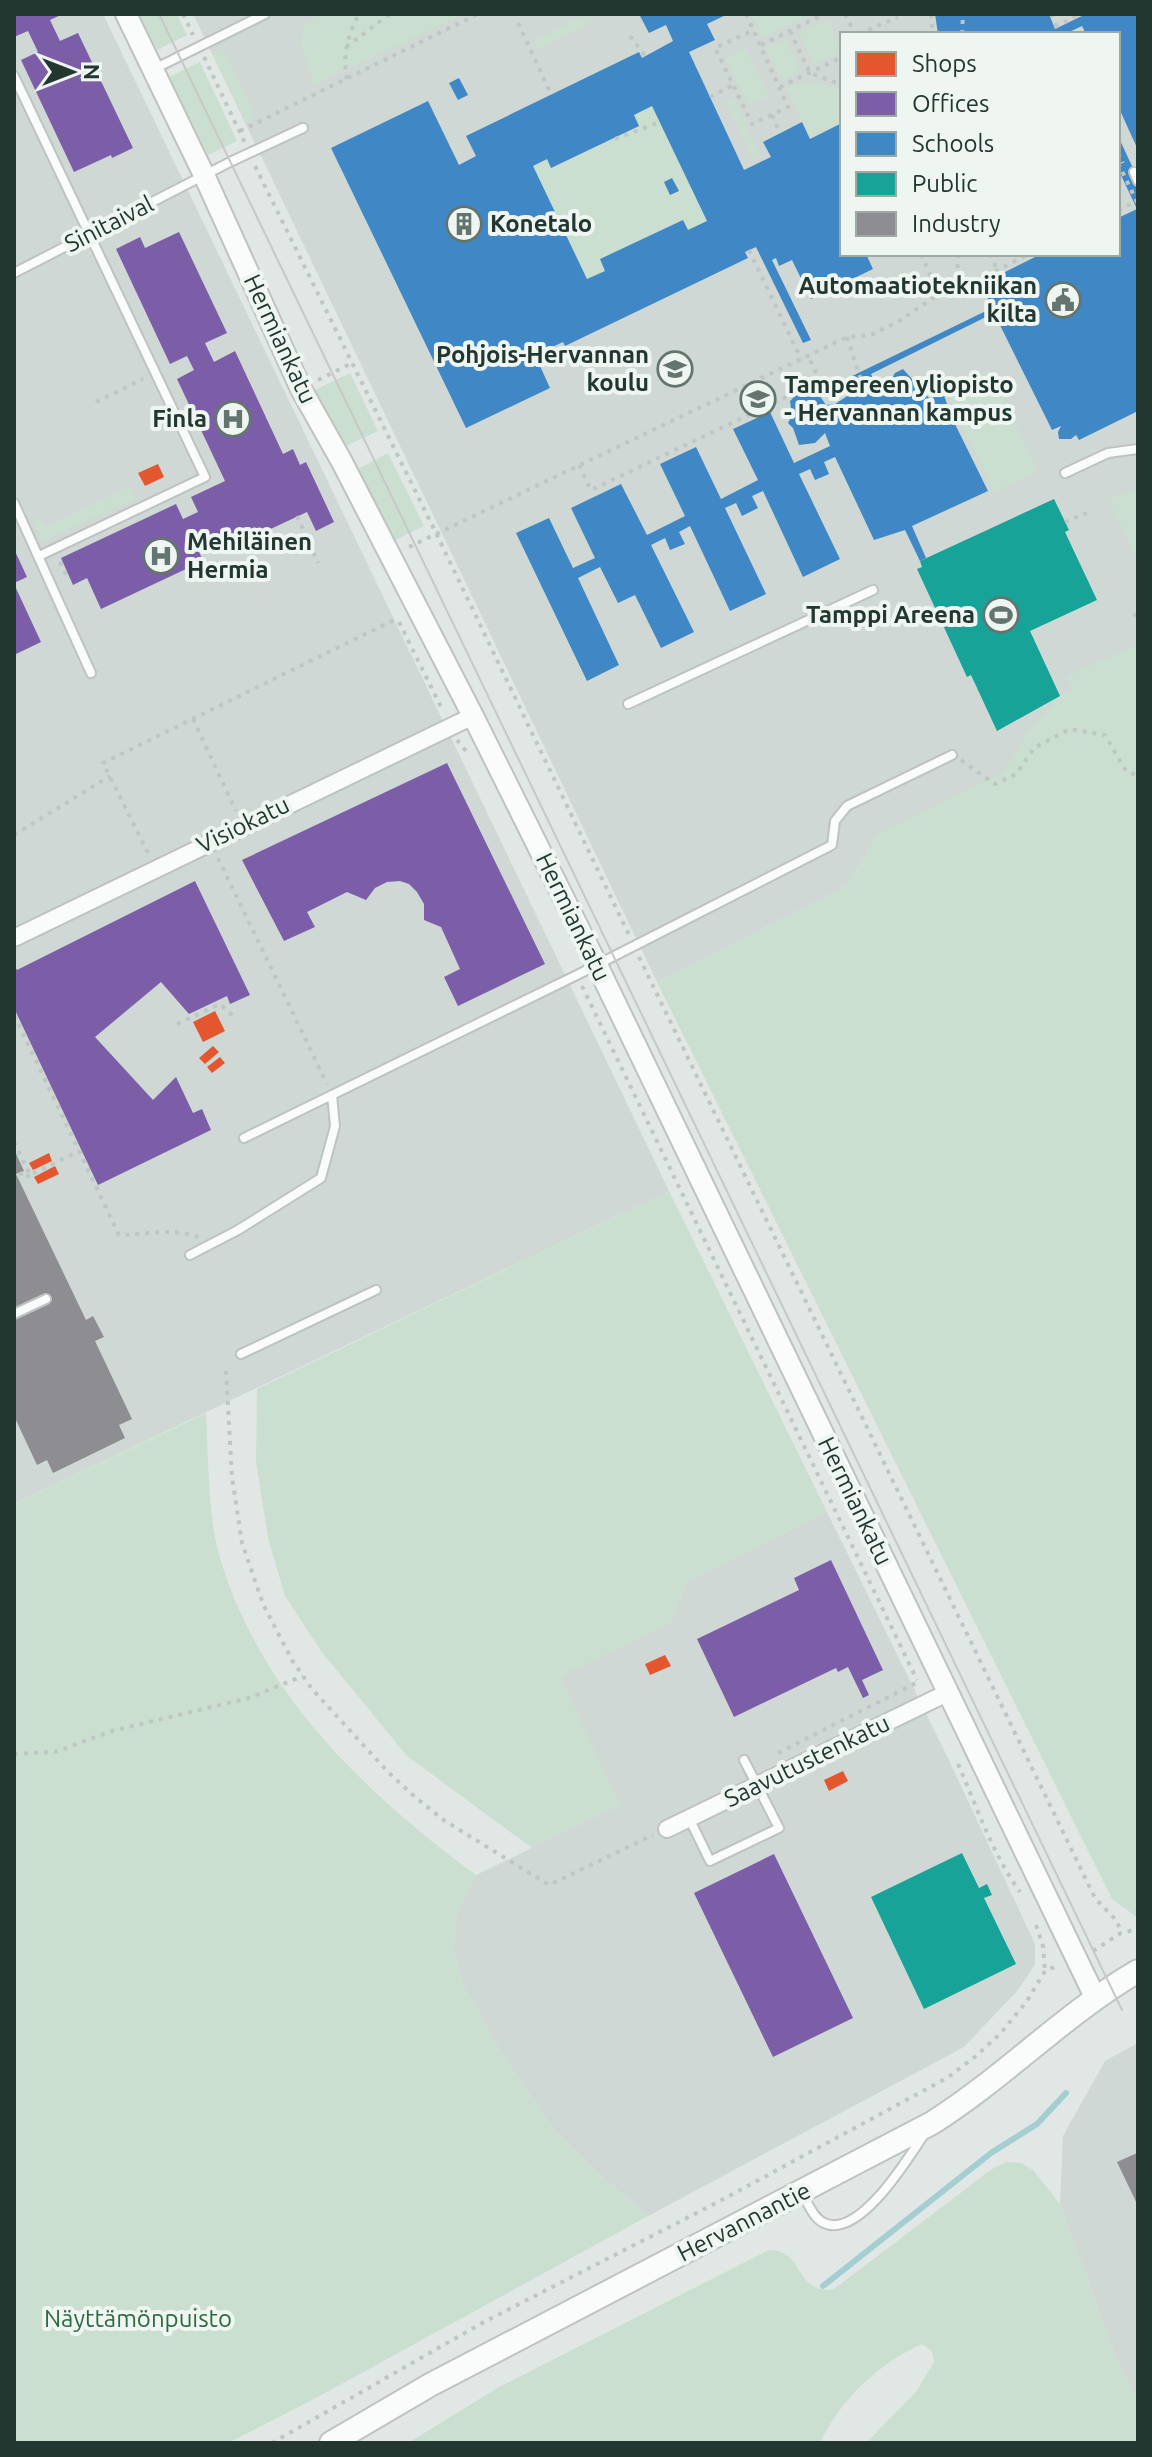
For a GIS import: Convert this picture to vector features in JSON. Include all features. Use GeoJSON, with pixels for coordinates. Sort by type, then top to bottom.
{"type":"FeatureCollection","features":[{"type":"Feature","properties":{"kind":"main road","name":"Hervannantie"},"geometry":{"type":"LineString","coordinates":[[331,2443],[430,2385],[932,2123],[971,2098],[1095,1997],[1138,1971]]}},
{"type":"Feature","properties":{"kind":"street","name":"Hermiankatu"},"geometry":{"type":"LineString","coordinates":[[126,14],[204,175],[301,389],[473,716],[597,965],[938,1697],[1095,1997]]}},
{"type":"Feature","properties":{"kind":"street","name":"Visiokatu"},"geometry":{"type":"LineString","coordinates":[[14,938],[473,716]]}},
{"type":"Feature","properties":{"kind":"street","name":"Saavutustenkatu"},"geometry":{"type":"LineString","coordinates":[[667,1829],[938,1697]]}},
{"type":"Feature","properties":{"kind":"lane"},"geometry":{"type":"LineString","coordinates":[[153,70],[265,14]]}},
{"type":"Feature","properties":{"kind":"lane"},"geometry":{"type":"LineString","coordinates":[[14,76],[205,477],[39,556]]}},
{"type":"Feature","properties":{"kind":"lane","name":"Sinitaival"},"geometry":{"type":"LineString","coordinates":[[14,273],[303,128]]}},
{"type":"Feature","properties":{"kind":"lane"},"geometry":{"type":"LineString","coordinates":[[1134,172],[1138,181]]}},
{"type":"Feature","properties":{"kind":"lane"},"geometry":{"type":"LineString","coordinates":[[1065,473],[1108,453],[1138,449]]}},
{"type":"Feature","properties":{"kind":"lane"},"geometry":{"type":"LineString","coordinates":[[14,503],[91,673]]}},
{"type":"Feature","properties":{"kind":"lane"},"geometry":{"type":"LineString","coordinates":[[628,704],[873,590]]}},
{"type":"Feature","properties":{"kind":"lane"},"geometry":{"type":"LineString","coordinates":[[244,1138],[577,975],[832,845],[835,821],[847,806],[952,755]]}},
{"type":"Feature","properties":{"kind":"lane"},"geometry":{"type":"LineString","coordinates":[[190,1255],[238,1230],[321,1178],[335,1126],[332,1095]]}},
{"type":"Feature","properties":{"kind":"lane"},"geometry":{"type":"LineString","coordinates":[[241,1354],[376,1290]]}},
{"type":"Feature","properties":{"kind":"lane"},"geometry":{"type":"LineString","coordinates":[[14,1314],[46,1299]]}},
{"type":"Feature","properties":{"kind":"lane"},"geometry":{"type":"LineString","coordinates":[[689,1818],[710,1861],[779,1828],[746,1764]]}},
{"type":"Feature","properties":{"kind":"lane"},"geometry":{"type":"LineString","coordinates":[[801,2193],[821,2222],[837,2225],[855,2219],[885,2189],[932,2123]]}},
{"type":"Feature","properties":{"kind":"path"},"geometry":{"type":"LineString","coordinates":[[183,14],[1095,1898],[1117,1921],[1121,1933]]}},
{"type":"Feature","properties":{"kind":"path"},"geometry":{"type":"LineString","coordinates":[[347,79],[344,68],[347,35],[359,14]]}},
{"type":"Feature","properties":{"kind":"path"},"geometry":{"type":"LineString","coordinates":[[346,47],[390,14]]}},
{"type":"Feature","properties":{"kind":"path"},"geometry":{"type":"LineString","coordinates":[[239,132],[478,14]]}},
{"type":"Feature","properties":{"kind":"path"},"geometry":{"type":"LineString","coordinates":[[712,41],[752,124],[788,107],[746,14]]}},
{"type":"Feature","properties":{"kind":"path"},"geometry":{"type":"LineString","coordinates":[[761,45],[824,14]]}},
{"type":"Feature","properties":{"kind":"path"},"geometry":{"type":"LineString","coordinates":[[845,14],[856,32]]}},
{"type":"Feature","properties":{"kind":"path"},"geometry":{"type":"LineString","coordinates":[[1051,14],[1059,32]]}},
{"type":"Feature","properties":{"kind":"path"},"geometry":{"type":"LineString","coordinates":[[1056,27],[1081,14]]}},
{"type":"Feature","properties":{"kind":"path"},"geometry":{"type":"LineString","coordinates":[[862,32],[898,17]]}},
{"type":"Feature","properties":{"kind":"path"},"geometry":{"type":"LineString","coordinates":[[518,23],[551,94]]}},
{"type":"Feature","properties":{"kind":"path"},"geometry":{"type":"LineString","coordinates":[[715,48],[754,30]]}},
{"type":"Feature","properties":{"kind":"path"},"geometry":{"type":"LineString","coordinates":[[790,31],[810,73],[840,85]]}},
{"type":"Feature","properties":{"kind":"path"},"geometry":{"type":"LineString","coordinates":[[630,36],[646,57]]}},
{"type":"Feature","properties":{"kind":"path"},"geometry":{"type":"LineString","coordinates":[[780,87],[840,58]]}},
{"type":"Feature","properties":{"kind":"path"},"geometry":{"type":"LineString","coordinates":[[710,97],[733,85]]}},
{"type":"Feature","properties":{"kind":"path"},"geometry":{"type":"LineString","coordinates":[[772,115],[780,133]]}},
{"type":"Feature","properties":{"kind":"path"},"geometry":{"type":"LineString","coordinates":[[615,139],[660,122]]}},
{"type":"Feature","properties":{"kind":"path"},"geometry":{"type":"LineString","coordinates":[[1120,163],[1138,202]]}},
{"type":"Feature","properties":{"kind":"path"},"geometry":{"type":"LineString","coordinates":[[749,250],[801,359]]}},
{"type":"Feature","properties":{"kind":"path"},"geometry":{"type":"LineString","coordinates":[[922,256],[939,294]]}},
{"type":"Feature","properties":{"kind":"path"},"geometry":{"type":"LineString","coordinates":[[957,288],[958,256]]}},
{"type":"Feature","properties":{"kind":"path"},"geometry":{"type":"LineString","coordinates":[[991,256],[997,270]]}},
{"type":"Feature","properties":{"kind":"path"},"geometry":{"type":"LineString","coordinates":[[388,555],[847,337],[871,335],[899,321],[939,294],[972,283],[1025,256]]}},
{"type":"Feature","properties":{"kind":"path"},"geometry":{"type":"LineString","coordinates":[[847,337],[860,377]]}},
{"type":"Feature","properties":{"kind":"path"},"geometry":{"type":"LineString","coordinates":[[579,464],[591,490],[605,484],[820,381],[808,356]]}},
{"type":"Feature","properties":{"kind":"path"},"geometry":{"type":"LineString","coordinates":[[314,382],[352,363]]}},
{"type":"Feature","properties":{"kind":"path"},"geometry":{"type":"LineString","coordinates":[[96,402],[156,372]]}},
{"type":"Feature","properties":{"kind":"path"},"geometry":{"type":"LineString","coordinates":[[1065,522],[1087,513]]}},
{"type":"Feature","properties":{"kind":"path"},"geometry":{"type":"LineString","coordinates":[[297,516],[318,563]]}},
{"type":"Feature","properties":{"kind":"path"},"geometry":{"type":"LineString","coordinates":[[53,549],[68,579]]}},
{"type":"Feature","properties":{"kind":"path"},"geometry":{"type":"LineString","coordinates":[[392,606],[458,743],[473,760]]}},
{"type":"Feature","properties":{"kind":"path"},"geometry":{"type":"LineString","coordinates":[[148,853],[103,763],[398,618]]}},
{"type":"Feature","properties":{"kind":"path"},"geometry":{"type":"LineString","coordinates":[[193,719],[237,812]]}},
{"type":"Feature","properties":{"kind":"path"},"geometry":{"type":"LineString","coordinates":[[952,755],[995,784],[1016,774],[1034,748],[1070,729],[1105,735],[1126,771],[1138,776]]}},
{"type":"Feature","properties":{"kind":"path"},"geometry":{"type":"LineString","coordinates":[[14,835],[110,776]]}},
{"type":"Feature","properties":{"kind":"path"},"geometry":{"type":"LineString","coordinates":[[210,842],[332,1095]]}},
{"type":"Feature","properties":{"kind":"path"},"geometry":{"type":"LineString","coordinates":[[577,975],[918,1682],[938,1697]]}},
{"type":"Feature","properties":{"kind":"path"},"geometry":{"type":"LineString","coordinates":[[177,1024],[220,1004],[233,1016]]}},
{"type":"Feature","properties":{"kind":"path"},"geometry":{"type":"LineString","coordinates":[[14,1015],[119,1235],[183,1231],[211,1243]]}},
{"type":"Feature","properties":{"kind":"path"},"geometry":{"type":"LineString","coordinates":[[14,1142],[30,1175]]}},
{"type":"Feature","properties":{"kind":"path"},"geometry":{"type":"LineString","coordinates":[[20,1172],[23,1178],[79,1151]]}},
{"type":"Feature","properties":{"kind":"path"},"geometry":{"type":"LineString","coordinates":[[226,1371],[232,1477],[242,1543],[263,1604],[280,1640],[303,1676],[387,1771],[445,1821],[549,1885],[667,1829]]}},
{"type":"Feature","properties":{"kind":"path"},"geometry":{"type":"LineString","coordinates":[[14,1754],[55,1752],[112,1731],[249,1698],[303,1676]]}},
{"type":"Feature","properties":{"kind":"path"},"geometry":{"type":"LineString","coordinates":[[746,1764],[918,1682]]}},
{"type":"Feature","properties":{"kind":"path"},"geometry":{"type":"LineString","coordinates":[[953,1752],[996,1851],[1022,1895]]}},
{"type":"Feature","properties":{"kind":"path"},"geometry":{"type":"LineString","coordinates":[[272,2443],[484,2322],[718,2202],[947,2078],[1001,2033],[1027,2001],[1045,1971],[1043,1946],[1034,1919]]}},
{"type":"Feature","properties":{"kind":"path"},"geometry":{"type":"LineString","coordinates":[[1045,1971],[1076,1960],[1121,1933],[1138,1929]]}},
{"type":"Feature","properties":{"kind":"shaded area"},"geometry":{"type":"Polygon","coordinates":[[[14,14],[103,14],[669,1191],[14,1504],[14,14]]]}},
{"type":"Feature","properties":{"kind":"shaded area","name":"Tampereen yliopisto - Hervannan kampus"},"geometry":{"type":"Polygon","coordinates":[[[193,14],[1138,14],[1138,1060],[878,834],[848,885],[657,982],[193,14]]]}},
{"type":"Feature","properties":{"kind":"shaded area"},"geometry":{"type":"Polygon","coordinates":[[[827,1512],[1035,1944],[1035,1965],[1018,1990],[964,2047],[648,2216],[596,2172],[554,2130],[506,2060],[463,1985],[453,1949],[457,1911],[476,1875],[620,1805],[559,1676],[669,1623],[688,1580],[827,1512]]]}},
{"type":"Feature","properties":{"kind":"shaded area"},"geometry":{"type":"Polygon","coordinates":[[[1138,2043],[1138,2399],[1119,2366],[1060,2204],[1063,2136],[1105,2061],[1138,2043]]]}},
{"type":"Feature","properties":{"kind":"green space"},"geometry":{"type":"Polygon","coordinates":[[[139,14],[177,14],[187,35],[157,50],[139,14]]]}},
{"type":"Feature","properties":{"kind":"green space"},"geometry":{"type":"Polygon","coordinates":[[[319,14],[464,14],[314,85],[301,46],[303,26],[319,14]]]}},
{"type":"Feature","properties":{"kind":"green space"},"geometry":{"type":"Polygon","coordinates":[[[588,14],[592,22],[538,49],[534,41],[588,14]]]}},
{"type":"Feature","properties":{"kind":"green space"},"geometry":{"type":"Polygon","coordinates":[[[751,14],[812,14],[763,38],[751,14]]]}},
{"type":"Feature","properties":{"kind":"green space"},"geometry":{"type":"Polygon","coordinates":[[[828,19],[840,53],[813,63],[801,30],[828,19]]]}},
{"type":"Feature","properties":{"kind":"green space"},"geometry":{"type":"Polygon","coordinates":[[[785,39],[800,71],[781,80],[766,48],[785,39]]]}},
{"type":"Feature","properties":{"kind":"green space"},"geometry":{"type":"Polygon","coordinates":[[[223,47],[256,118],[246,124],[212,54],[223,47]]]}},
{"type":"Feature","properties":{"kind":"green space"},"geometry":{"type":"Polygon","coordinates":[[[742,48],[746,49],[768,95],[767,99],[748,105],[726,59],[742,48]]]}},
{"type":"Feature","properties":{"kind":"green space"},"geometry":{"type":"Polygon","coordinates":[[[200,62],[237,141],[208,155],[169,77],[200,62]]]}},
{"type":"Feature","properties":{"kind":"green space"},"geometry":{"type":"Polygon","coordinates":[[[807,80],[838,89],[840,123],[810,136],[787,89],[807,80]]]}},
{"type":"Feature","properties":{"kind":"green space"},"geometry":{"type":"Polygon","coordinates":[[[733,97],[761,158],[754,161],[726,101],[733,97]]]}},
{"type":"Feature","properties":{"kind":"green space"},"geometry":{"type":"Polygon","coordinates":[[[652,106],[707,221],[688,230],[682,220],[600,259],[605,271],[587,279],[533,166],[547,159],[552,168],[639,127],[634,115],[652,106]]]}},
{"type":"Feature","properties":{"kind":"green space"},"geometry":{"type":"Polygon","coordinates":[[[990,370],[1038,471],[994,492],[946,391],[990,370]]]}},
{"type":"Feature","properties":{"kind":"green space"},"geometry":{"type":"Polygon","coordinates":[[[350,373],[378,431],[346,446],[315,390],[350,373]]]}},
{"type":"Feature","properties":{"kind":"green space"},"geometry":{"type":"Polygon","coordinates":[[[388,453],[424,526],[393,541],[358,469],[388,453]]]}},
{"type":"Feature","properties":{"kind":"green space"},"geometry":{"type":"Polygon","coordinates":[[[129,487],[135,499],[43,541],[33,518],[40,519],[46,527],[129,487]]]}},
{"type":"Feature","properties":{"kind":"green space"},"geometry":{"type":"Polygon","coordinates":[[[1138,492],[1138,561],[1109,499],[1138,492]]]}},
{"type":"Feature","properties":{"kind":"green space"},"geometry":{"type":"Polygon","coordinates":[[[1138,644],[1138,1918],[1112,1899],[657,982],[848,885],[878,834],[1004,773],[1025,737],[1060,696],[1073,690],[1067,677],[1138,644]]]}},
{"type":"Feature","properties":{"kind":"green space"},"geometry":{"type":"Polygon","coordinates":[[[669,1191],[827,1512],[688,1580],[669,1623],[560,1676],[620,1805],[532,1848],[407,1756],[321,1651],[285,1596],[268,1538],[256,1461],[257,1389],[669,1191]]]}},
{"type":"Feature","properties":{"kind":"green space","name":"Näyttämönpuisto"},"geometry":{"type":"Polygon","coordinates":[[[206,1413],[211,1504],[220,1558],[238,1607],[261,1653],[322,1737],[357,1775],[435,1844],[476,1875],[457,1911],[453,1949],[463,1985],[506,2060],[554,2130],[596,2172],[648,2216],[228,2443],[14,2443],[14,1504],[206,1413]]]}},
{"type":"Feature","properties":{"kind":"green space"},"geometry":{"type":"Polygon","coordinates":[[[1007,2162],[1021,2163],[1033,2170],[1060,2204],[1119,2366],[1138,2399],[1138,2443],[866,2443],[916,2392],[934,2362],[932,2351],[922,2344],[891,2361],[862,2384],[838,2412],[820,2443],[408,2443],[499,2387],[769,2250],[788,2256],[813,2286],[834,2289],[992,2169],[1007,2162]]]}},
{"type":"Feature","properties":{"kind":"building: Shops"},"geometry":{"type":"Polygon","coordinates":[[[158,464],[164,477],[145,486],[138,473],[158,464]]]}},
{"type":"Feature","properties":{"kind":"building: Shops"},"geometry":{"type":"Polygon","coordinates":[[[215,1011],[225,1031],[203,1042],[193,1022],[215,1011]]]}},
{"type":"Feature","properties":{"kind":"building: Shops"},"geometry":{"type":"Polygon","coordinates":[[[213,1046],[219,1052],[205,1064],[199,1058],[213,1046]]]}},
{"type":"Feature","properties":{"kind":"building: Shops"},"geometry":{"type":"Polygon","coordinates":[[[220,1057],[225,1063],[212,1073],[207,1067],[220,1057]]]}},
{"type":"Feature","properties":{"kind":"building: Shops"},"geometry":{"type":"Polygon","coordinates":[[[49,1153],[52,1161],[33,1170],[29,1163],[49,1153]]]}},
{"type":"Feature","properties":{"kind":"building: Shops"},"geometry":{"type":"Polygon","coordinates":[[[55,1166],[59,1174],[38,1184],[34,1177],[55,1166]]]}},
{"type":"Feature","properties":{"kind":"building: Shops"},"geometry":{"type":"Polygon","coordinates":[[[665,1655],[671,1666],[650,1675],[645,1664],[665,1655]]]}},
{"type":"Feature","properties":{"kind":"building: Shops"},"geometry":{"type":"Polygon","coordinates":[[[843,1771],[848,1781],[829,1791],[824,1780],[843,1771]]]}},
{"type":"Feature","properties":{"kind":"building: Offices"},"geometry":{"type":"Polygon","coordinates":[[[14,14],[63,14],[50,20],[60,41],[78,33],[133,148],[74,172],[21,60],[38,52],[28,31],[14,37],[14,14]]]}},
{"type":"Feature","properties":{"kind":"building: Offices"},"geometry":{"type":"Polygon","coordinates":[[[179,232],[227,333],[205,343],[214,362],[235,351],[283,454],[293,449],[300,465],[306,462],[334,522],[316,531],[307,512],[217,554],[210,538],[196,545],[203,561],[101,609],[87,578],[73,585],[61,558],[176,504],[183,519],[198,512],[191,497],[225,481],[177,379],[194,370],[187,356],[170,364],[116,249],[140,237],[145,248],[179,232]]]}},
{"type":"Feature","properties":{"kind":"building: Offices"},"geometry":{"type":"Polygon","coordinates":[[[14,549],[27,577],[14,583],[14,549]]]}},
{"type":"Feature","properties":{"kind":"building: Offices"},"geometry":{"type":"Polygon","coordinates":[[[14,584],[41,642],[14,655],[14,584]]]}},
{"type":"Feature","properties":{"kind":"building: Offices"},"geometry":{"type":"Polygon","coordinates":[[[447,763],[545,964],[458,1006],[444,977],[460,969],[441,927],[424,920],[424,904],[409,884],[387,882],[375,888],[366,900],[347,892],[307,912],[315,927],[284,941],[242,860],[447,763]]]}},
{"type":"Feature","properties":{"kind":"building: Offices"},"geometry":{"type":"Polygon","coordinates":[[[195,881],[250,995],[230,1004],[227,996],[189,1014],[161,982],[95,1037],[153,1100],[176,1077],[193,1113],[202,1109],[211,1130],[98,1185],[14,1008],[14,966],[17,970],[195,881]]]}},
{"type":"Feature","properties":{"kind":"building: Offices"},"geometry":{"type":"Polygon","coordinates":[[[831,1560],[883,1670],[862,1680],[869,1695],[863,1698],[848,1667],[838,1672],[836,1668],[734,1717],[697,1639],[799,1590],[794,1578],[831,1560]]]}},
{"type":"Feature","properties":{"kind":"building: Offices"},"geometry":{"type":"Polygon","coordinates":[[[774,1854],[853,2018],[773,2057],[694,1893],[774,1854]]]}},
{"type":"Feature","properties":{"kind":"building: Schools","name":"Konetalo"},"geometry":{"type":"Polygon","coordinates":[[[639,14],[728,14],[707,24],[715,40],[689,52],[744,170],[771,157],[763,142],[802,122],[810,139],[840,124],[840,256],[867,256],[873,269],[811,299],[792,260],[779,266],[776,258],[772,260],[811,340],[803,343],[756,247],[745,252],[748,258],[565,346],[563,342],[535,355],[550,388],[466,428],[331,148],[428,101],[459,165],[476,156],[466,136],[639,52],[642,58],[673,41],[666,25],[649,33],[639,14]],[[652,106],[634,115],[639,126],[551,168],[547,159],[533,166],[587,279],[605,271],[600,259],[683,220],[688,230],[707,221],[652,106]]]}},
{"type":"Feature","properties":{"kind":"building: Schools"},"geometry":{"type":"Polygon","coordinates":[[[935,14],[1049,14],[1055,29],[1086,14],[1138,14],[1138,150],[1120,110],[1120,32],[1085,32],[1082,26],[1069,32],[938,32],[935,14]]]}},
{"type":"Feature","properties":{"kind":"building: Schools"},"geometry":{"type":"Polygon","coordinates":[[[459,78],[468,95],[458,100],[449,83],[459,78]]]}},
{"type":"Feature","properties":{"kind":"building: Schools"},"geometry":{"type":"Polygon","coordinates":[[[1120,140],[1138,179],[1138,411],[1079,440],[1076,435],[1071,439],[1059,439],[1061,426],[1052,430],[994,313],[871,374],[881,397],[895,373],[903,369],[930,399],[943,393],[988,491],[912,526],[926,558],[920,561],[905,530],[874,540],[835,457],[824,462],[829,474],[815,480],[810,469],[799,474],[840,559],[803,577],[763,491],[752,496],[758,508],[742,516],[736,503],[725,508],[766,594],[730,611],[690,526],[679,532],[685,544],[670,550],[665,538],[651,545],[694,632],[661,648],[635,595],[618,603],[600,567],[578,578],[619,665],[587,681],[516,533],[549,518],[573,568],[595,558],[571,508],[621,484],[647,535],[685,516],[660,464],[696,447],[721,499],[758,480],[733,429],[770,412],[794,463],[830,446],[825,433],[815,443],[799,445],[788,423],[792,415],[790,401],[796,395],[817,392],[826,405],[835,404],[852,393],[846,379],[992,308],[981,284],[1037,256],[1120,256],[1120,217],[1137,209],[1120,173],[1120,140]]]}},
{"type":"Feature","properties":{"kind":"building: Schools"},"geometry":{"type":"Polygon","coordinates":[[[672,178],[679,191],[670,195],[664,182],[672,178]]]}},
{"type":"Feature","properties":{"kind":"building: Public","name":"Tamppi Areena"},"geometry":{"type":"Polygon","coordinates":[[[1054,499],[1069,530],[1065,532],[1097,600],[1030,631],[1060,696],[997,731],[971,675],[967,677],[917,569],[922,567],[920,561],[1054,499]]]}},
{"type":"Feature","properties":{"kind":"building: Public"},"geometry":{"type":"Polygon","coordinates":[[[962,1853],[979,1888],[987,1884],[992,1895],[984,1898],[1016,1964],[924,2009],[871,1897],[962,1853]]]}},
{"type":"Feature","properties":{"kind":"building: Industry"},"geometry":{"type":"Polygon","coordinates":[[[14,1149],[24,1171],[16,1174],[86,1320],[93,1316],[104,1337],[95,1341],[132,1419],[119,1425],[125,1438],[53,1473],[47,1460],[37,1465],[14,1416],[14,1149]]]}},
{"type":"Feature","properties":{"kind":"building: Industry"},"geometry":{"type":"Polygon","coordinates":[[[1138,2155],[1138,2206],[1117,2162],[1138,2155]]]}},
{"type":"Feature","properties":{"kind":"waterway"},"geometry":{"type":"LineString","coordinates":[[823,2286],[991,2153],[1037,2124],[1066,2093]]}},
{"type":"Feature","properties":{"kind":"tram line"},"geometry":{"type":"LineString","coordinates":[[159,14],[1122,2010]]}},
{"type":"Feature","properties":{"kind":"place","name":"Konetalo"},"geometry":{"type":"Point","coordinates":[464,224]}},
{"type":"Feature","properties":{"kind":"place","name":"Automaatiotekniikan kilta"},"geometry":{"type":"Point","coordinates":[1063,300]}},
{"type":"Feature","properties":{"kind":"place","name":"Pohjois-Hervannan koulu"},"geometry":{"type":"Point","coordinates":[675,369]}},
{"type":"Feature","properties":{"kind":"place","name":"Tampereen yliopisto - Hervannan kampus"},"geometry":{"type":"Point","coordinates":[758,399]}},
{"type":"Feature","properties":{"kind":"place","name":"Finla"},"geometry":{"type":"Point","coordinates":[233,419]}},
{"type":"Feature","properties":{"kind":"place","name":"Mehiläinen Hermia"},"geometry":{"type":"Point","coordinates":[161,556]}},
{"type":"Feature","properties":{"kind":"place","name":"Tamppi Areena"},"geometry":{"type":"Point","coordinates":[1001,615]}}]}
